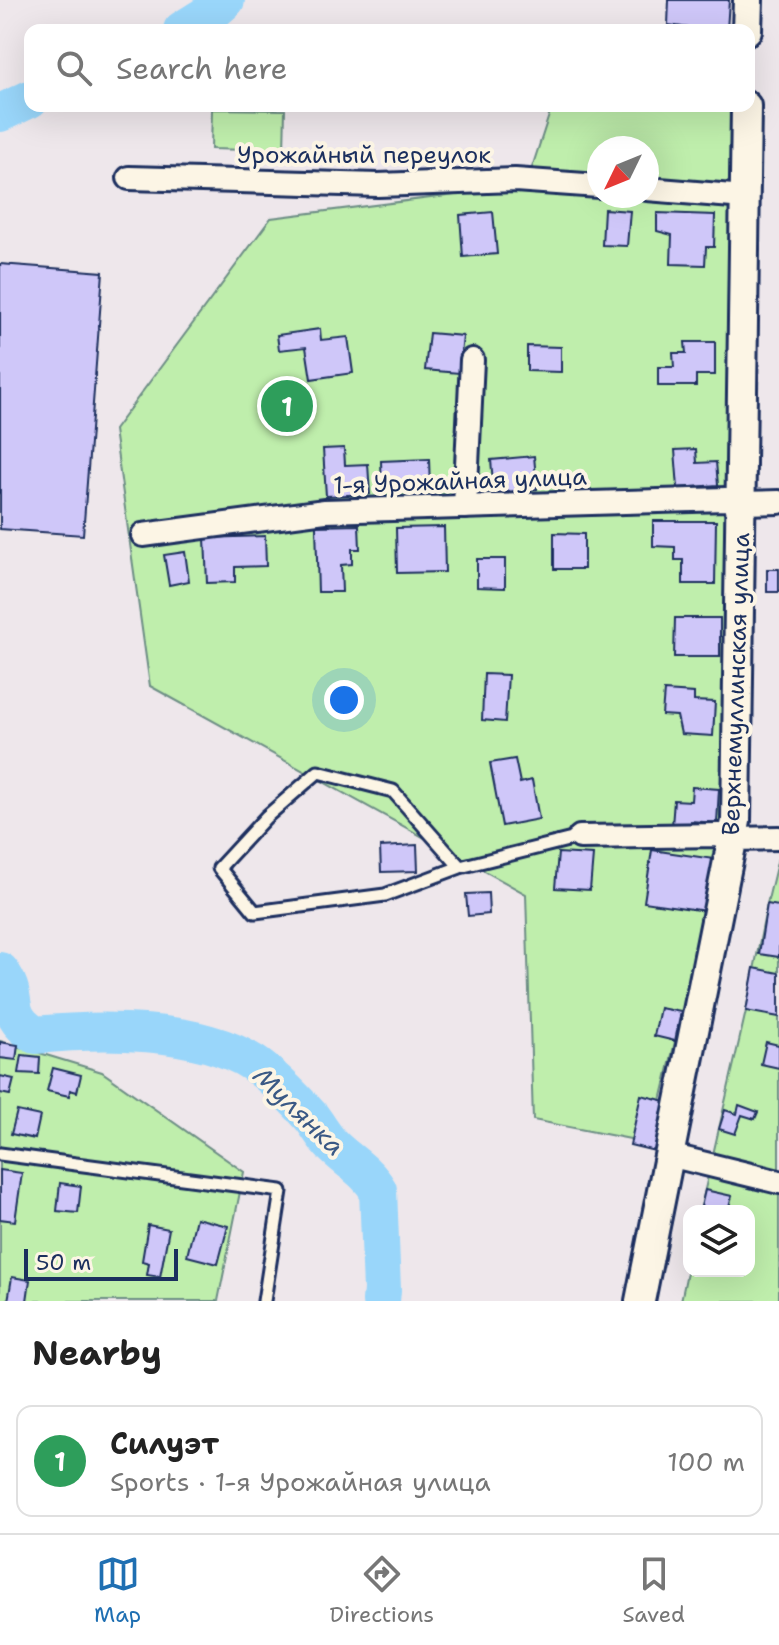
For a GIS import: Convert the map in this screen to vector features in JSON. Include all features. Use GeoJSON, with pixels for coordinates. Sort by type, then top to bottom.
{"type":"FeatureCollection","features":[{"type":"Feature","properties":{"kind":"street"},"geometry":{"type":"LineString","coordinates":[[747,24],[748,0]]}},
{"type":"Feature","properties":{"kind":"street","name":"Верхнемуллинская улица"},"geometry":{"type":"LineString","coordinates":[[640,1301],[733,839],[737,805],[746,112]]}},
{"type":"Feature","properties":{"kind":"street","name":"Урожайный переулок"},"geometry":{"type":"LineString","coordinates":[[129,178],[378,185],[515,180],[587,185]]}},
{"type":"Feature","properties":{"kind":"street"},"geometry":{"type":"LineString","coordinates":[[659,190],[745,197]]}},
{"type":"Feature","properties":{"kind":"street"},"geometry":{"type":"LineString","coordinates":[[465,507],[472,360]]}},
{"type":"Feature","properties":{"kind":"street","name":"1-я Урожайная улица"},"geometry":{"type":"LineString","coordinates":[[143,535],[325,511],[726,499],[741,503],[779,502]]}},
{"type":"Feature","properties":{"kind":"street"},"geometry":{"type":"LineString","coordinates":[[580,837],[720,835],[733,839],[779,838]]}},
{"type":"Feature","properties":{"kind":"street"},"geometry":{"type":"LineString","coordinates":[[669,1155],[779,1182]]}},
{"type":"Feature","properties":{"kind":"lane"},"geometry":{"type":"LineString","coordinates":[[460,867],[393,791],[318,772],[266,817],[219,868],[255,912],[385,895],[460,867],[580,837]]}},
{"type":"Feature","properties":{"kind":"lane"},"geometry":{"type":"LineString","coordinates":[[0,1154],[281,1191],[264,1301]]}},
{"type":"Feature","properties":{"kind":"green space"},"geometry":{"type":"Polygon","coordinates":[[[212,112],[285,112],[284,151],[211,149],[212,112]]]}},
{"type":"Feature","properties":{"kind":"green space"},"geometry":{"type":"Polygon","coordinates":[[[550,112],[732,112],[724,835],[651,1143],[533,1120],[526,894],[150,686],[114,430],[271,218],[526,186],[550,112]]]}},
{"type":"Feature","properties":{"kind":"green space"},"geometry":{"type":"Polygon","coordinates":[[[779,854],[779,1301],[681,1301],[686,1277],[755,1277],[755,1205],[701,1205],[779,854]]]}},
{"type":"Feature","properties":{"kind":"green space"},"geometry":{"type":"Polygon","coordinates":[[[0,1041],[102,1072],[244,1172],[218,1301],[0,1301],[0,1041]]]}},
{"type":"Feature","properties":{"kind":"building"},"geometry":{"type":"Polygon","coordinates":[[[669,0],[729,0],[727,24],[668,24],[669,0]]]}},
{"type":"Feature","properties":{"kind":"building"},"geometry":{"type":"Polygon","coordinates":[[[604,209],[630,211],[627,246],[602,245],[604,209]]]}},
{"type":"Feature","properties":{"kind":"building"},"geometry":{"type":"Polygon","coordinates":[[[493,212],[497,254],[463,257],[460,215],[493,212]]]}},
{"type":"Feature","properties":{"kind":"building"},"geometry":{"type":"Polygon","coordinates":[[[657,213],[715,215],[714,247],[706,247],[705,265],[671,264],[672,235],[657,231],[657,213]]]}},
{"type":"Feature","properties":{"kind":"building"},"geometry":{"type":"Polygon","coordinates":[[[0,264],[103,272],[83,535],[0,529],[0,264]]]}},
{"type":"Feature","properties":{"kind":"building"},"geometry":{"type":"Polygon","coordinates":[[[320,329],[321,340],[348,337],[353,373],[311,379],[306,347],[279,350],[277,335],[320,329]]]}},
{"type":"Feature","properties":{"kind":"building"},"geometry":{"type":"Polygon","coordinates":[[[429,333],[463,336],[459,373],[425,370],[429,333]]]}},
{"type":"Feature","properties":{"kind":"building"},"geometry":{"type":"Polygon","coordinates":[[[685,342],[715,342],[715,375],[696,375],[696,386],[658,386],[658,367],[674,367],[673,353],[686,353],[685,342]]]}},
{"type":"Feature","properties":{"kind":"building"},"geometry":{"type":"Polygon","coordinates":[[[527,346],[561,347],[561,372],[527,371],[527,346]]]}},
{"type":"Feature","properties":{"kind":"building"},"geometry":{"type":"Polygon","coordinates":[[[344,448],[345,465],[368,464],[370,494],[326,496],[323,449],[344,448]]]}},
{"type":"Feature","properties":{"kind":"building"},"geometry":{"type":"Polygon","coordinates":[[[696,449],[697,463],[716,462],[718,485],[678,488],[675,450],[696,449]]]}},
{"type":"Feature","properties":{"kind":"building"},"geometry":{"type":"Polygon","coordinates":[[[534,456],[537,489],[494,493],[491,460],[534,456]]]}},
{"type":"Feature","properties":{"kind":"building"},"geometry":{"type":"Polygon","coordinates":[[[429,459],[430,488],[382,490],[381,461],[429,459]]]}},
{"type":"Feature","properties":{"kind":"building"},"geometry":{"type":"Polygon","coordinates":[[[653,521],[716,521],[715,584],[683,584],[683,560],[675,560],[675,547],[653,546],[653,521]]]}},
{"type":"Feature","properties":{"kind":"building"},"geometry":{"type":"Polygon","coordinates":[[[359,525],[360,549],[352,549],[352,564],[341,565],[342,592],[318,592],[316,526],[359,525]]]}},
{"type":"Feature","properties":{"kind":"building"},"geometry":{"type":"Polygon","coordinates":[[[444,527],[445,572],[397,573],[396,528],[444,527]]]}},
{"type":"Feature","properties":{"kind":"building"},"geometry":{"type":"Polygon","coordinates":[[[554,533],[584,534],[584,569],[554,569],[554,533]]]}},
{"type":"Feature","properties":{"kind":"building"},"geometry":{"type":"Polygon","coordinates":[[[265,536],[266,566],[235,567],[235,582],[207,583],[205,538],[265,536]]]}},
{"type":"Feature","properties":{"kind":"building"},"geometry":{"type":"Polygon","coordinates":[[[185,552],[189,581],[169,585],[164,555],[185,552]]]}},
{"type":"Feature","properties":{"kind":"building"},"geometry":{"type":"Polygon","coordinates":[[[477,559],[505,559],[505,588],[477,587],[477,559]]]}},
{"type":"Feature","properties":{"kind":"building"},"geometry":{"type":"Polygon","coordinates":[[[767,569],[779,569],[779,592],[767,592],[767,569]]]}},
{"type":"Feature","properties":{"kind":"building"},"geometry":{"type":"Polygon","coordinates":[[[675,618],[720,618],[720,657],[674,657],[675,618]]]}},
{"type":"Feature","properties":{"kind":"building"},"geometry":{"type":"Polygon","coordinates":[[[484,674],[508,675],[505,722],[482,720],[484,674]]]}},
{"type":"Feature","properties":{"kind":"building"},"geometry":{"type":"Polygon","coordinates":[[[664,691],[694,693],[694,701],[715,702],[713,736],[681,734],[677,716],[662,715],[664,691]]]}},
{"type":"Feature","properties":{"kind":"building"},"geometry":{"type":"Polygon","coordinates":[[[515,759],[520,783],[532,780],[539,819],[502,826],[490,763],[515,759]]]}},
{"type":"Feature","properties":{"kind":"building"},"geometry":{"type":"Polygon","coordinates":[[[692,787],[719,789],[717,823],[691,821],[691,827],[672,826],[674,800],[691,801],[692,787]]]}},
{"type":"Feature","properties":{"kind":"building"},"geometry":{"type":"Polygon","coordinates":[[[417,845],[418,871],[381,872],[380,847],[417,845]]]}},
{"type":"Feature","properties":{"kind":"building"},"geometry":{"type":"Polygon","coordinates":[[[652,850],[714,859],[706,911],[644,902],[652,850]]]}},
{"type":"Feature","properties":{"kind":"building"},"geometry":{"type":"Polygon","coordinates":[[[558,853],[593,855],[590,890],[555,888],[558,853]]]}},
{"type":"Feature","properties":{"kind":"building"},"geometry":{"type":"Polygon","coordinates":[[[488,893],[489,914],[468,916],[466,894],[488,893]]]}},
{"type":"Feature","properties":{"kind":"building"},"geometry":{"type":"Polygon","coordinates":[[[767,904],[779,906],[779,957],[759,954],[767,904]]]}},
{"type":"Feature","properties":{"kind":"building"},"geometry":{"type":"Polygon","coordinates":[[[754,968],[779,973],[779,1017],[746,1011],[754,968]]]}},
{"type":"Feature","properties":{"kind":"building"},"geometry":{"type":"Polygon","coordinates":[[[660,1008],[681,1012],[675,1041],[654,1036],[660,1008]]]}},
{"type":"Feature","properties":{"kind":"building"},"geometry":{"type":"Polygon","coordinates":[[[0,1042],[18,1045],[16,1060],[0,1058],[0,1042]]]}},
{"type":"Feature","properties":{"kind":"building"},"geometry":{"type":"Polygon","coordinates":[[[766,1042],[779,1045],[779,1068],[761,1064],[766,1042]]]}},
{"type":"Feature","properties":{"kind":"building"},"geometry":{"type":"Polygon","coordinates":[[[22,1055],[40,1057],[39,1074],[19,1073],[22,1055]]]}},
{"type":"Feature","properties":{"kind":"building"},"geometry":{"type":"Polygon","coordinates":[[[53,1068],[81,1075],[77,1092],[70,1090],[69,1096],[47,1091],[53,1068]]]}},
{"type":"Feature","properties":{"kind":"building"},"geometry":{"type":"Polygon","coordinates":[[[0,1076],[14,1079],[10,1095],[0,1093],[0,1076]]]}},
{"type":"Feature","properties":{"kind":"building"},"geometry":{"type":"Polygon","coordinates":[[[641,1095],[666,1101],[655,1151],[630,1145],[641,1095]]]}},
{"type":"Feature","properties":{"kind":"building"},"geometry":{"type":"Polygon","coordinates":[[[739,1105],[758,1112],[755,1119],[742,1115],[735,1134],[719,1129],[725,1110],[737,1114],[739,1105]]]}},
{"type":"Feature","properties":{"kind":"building"},"geometry":{"type":"Polygon","coordinates":[[[17,1111],[40,1116],[35,1139],[11,1134],[17,1111]]]}},
{"type":"Feature","properties":{"kind":"building"},"geometry":{"type":"Polygon","coordinates":[[[0,1170],[22,1173],[15,1221],[0,1219],[0,1170]]]}},
{"type":"Feature","properties":{"kind":"building"},"geometry":{"type":"Polygon","coordinates":[[[60,1183],[81,1186],[78,1213],[57,1211],[60,1183]]]}},
{"type":"Feature","properties":{"kind":"building"},"geometry":{"type":"Polygon","coordinates":[[[705,1190],[732,1196],[730,1205],[701,1205],[705,1190]]]}},
{"type":"Feature","properties":{"kind":"building"},"geometry":{"type":"Polygon","coordinates":[[[196,1218],[228,1226],[218,1264],[187,1256],[196,1218]]]}},
{"type":"Feature","properties":{"kind":"building"},"geometry":{"type":"Polygon","coordinates":[[[148,1225],[169,1229],[160,1277],[147,1275],[149,1263],[142,1261],[148,1225]]]}},
{"type":"Feature","properties":{"kind":"building"},"geometry":{"type":"Polygon","coordinates":[[[12,1277],[30,1280],[27,1301],[8,1301],[12,1277]]]}},
{"type":"Feature","properties":{"kind":"waterway","name":"Мулянка"},"geometry":{"type":"LineString","coordinates":[[192,24],[226,0]]}},
{"type":"Feature","properties":{"kind":"waterway","name":"Мулянка"},"geometry":{"type":"LineString","coordinates":[[0,113],[24,102]]}},
{"type":"Feature","properties":{"kind":"waterway","name":"Мулянка"},"geometry":{"type":"LineString","coordinates":[[0,971],[10,990],[14,1012],[24,1027],[35,1035],[118,1032],[177,1037],[230,1051],[269,1075],[312,1118],[330,1143],[378,1190],[381,1301]]}},
{"type":"Feature","properties":{"kind":"place","name":"Силуэт"},"geometry":{"type":"Point","coordinates":[287,406]}}]}
